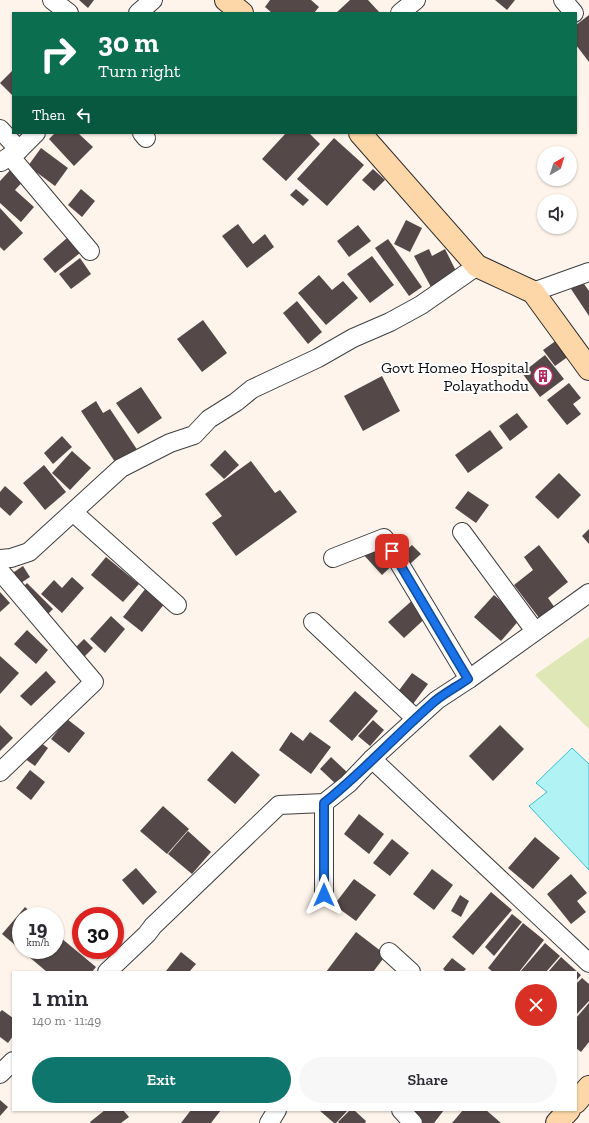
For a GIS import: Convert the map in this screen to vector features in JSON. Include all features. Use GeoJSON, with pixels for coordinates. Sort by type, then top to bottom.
{"type":"FeatureCollection","features":[{"type":"Feature","properties":{"kind":"street"},"geometry":{"type":"LineString","coordinates":[[52,0],[68,12]]}},
{"type":"Feature","properties":{"kind":"street"},"geometry":{"type":"LineString","coordinates":[[139,12],[153,0]]}},
{"type":"Feature","properties":{"kind":"street"},"geometry":{"type":"LineString","coordinates":[[226,0],[241,12]]}},
{"type":"Feature","properties":{"kind":"street"},"geometry":{"type":"LineString","coordinates":[[401,12],[416,0]]}},
{"type":"Feature","properties":{"kind":"street"},"geometry":{"type":"LineString","coordinates":[[563,0],[573,12]]}},
{"type":"Feature","properties":{"kind":"street"},"geometry":{"type":"LineString","coordinates":[[0,129],[10,156],[90,251]]}},
{"type":"Feature","properties":{"kind":"street"},"geometry":{"type":"LineString","coordinates":[[10,156],[35,134]]}},
{"type":"Feature","properties":{"kind":"street"},"geometry":{"type":"LineString","coordinates":[[361,134],[478,266],[533,292],[589,369]]}},
{"type":"Feature","properties":{"kind":"street"},"geometry":{"type":"LineString","coordinates":[[0,559],[11,558],[29,552],[122,468],[170,443],[194,435],[209,419],[252,390],[318,358],[353,338],[390,322],[420,305],[478,266]]}},
{"type":"Feature","properties":{"kind":"street"},"geometry":{"type":"LineString","coordinates":[[533,292],[589,272]]}},
{"type":"Feature","properties":{"kind":"street"},"geometry":{"type":"LineString","coordinates":[[73,512],[178,605]]}},
{"type":"Feature","properties":{"kind":"street"},"geometry":{"type":"LineString","coordinates":[[462,532],[535,631]]}},
{"type":"Feature","properties":{"kind":"street"},"geometry":{"type":"LineString","coordinates":[[333,558],[384,538],[468,679]]}},
{"type":"Feature","properties":{"kind":"street"},"geometry":{"type":"LineString","coordinates":[[0,571],[94,682],[0,772]]}},
{"type":"Feature","properties":{"kind":"street"},"geometry":{"type":"LineString","coordinates":[[108,971],[279,805],[324,803],[348,784],[372,759],[437,700],[589,593]]}},
{"type":"Feature","properties":{"kind":"street"},"geometry":{"type":"LineString","coordinates":[[313,622],[416,719]]}},
{"type":"Feature","properties":{"kind":"street"},"geometry":{"type":"LineString","coordinates":[[372,759],[589,963]]}},
{"type":"Feature","properties":{"kind":"street"},"geometry":{"type":"LineString","coordinates":[[324,803],[324,895]]}},
{"type":"Feature","properties":{"kind":"street"},"geometry":{"type":"LineString","coordinates":[[389,952],[410,971]]}},
{"type":"Feature","properties":{"kind":"street"},"geometry":{"type":"LineString","coordinates":[[0,1074],[12,1062]]}},
{"type":"Feature","properties":{"kind":"street"},"geometry":{"type":"LineString","coordinates":[[577,1101],[589,1087]]}},
{"type":"Feature","properties":{"kind":"street"},"geometry":{"type":"LineString","coordinates":[[269,1123],[276,1111]]}},
{"type":"Feature","properties":{"kind":"street"},"geometry":{"type":"LineString","coordinates":[[402,1111],[413,1123]]}},
{"type":"Feature","properties":{"kind":"street"},"geometry":{"type":"LineString","coordinates":[[557,1123],[568,1111]]}},
{"type":"Feature","properties":{"kind":"green space"},"geometry":{"type":"Polygon","coordinates":[[[589,637],[589,729],[535,675],[589,637]]]}},
{"type":"Feature","properties":{"kind":"water"},"geometry":{"type":"Polygon","coordinates":[[[572,748],[589,764],[589,870],[529,806],[547,792],[536,783],[572,748]]]}},
{"type":"Feature","properties":{"kind":"building"},"geometry":{"type":"Polygon","coordinates":[[[79,0],[94,0],[88,8],[79,0]]]}},
{"type":"Feature","properties":{"kind":"building"},"geometry":{"type":"Polygon","coordinates":[[[270,0],[311,0],[319,7],[315,12],[271,12],[265,7],[270,0]]]}},
{"type":"Feature","properties":{"kind":"building"},"geometry":{"type":"Polygon","coordinates":[[[350,0],[368,0],[379,12],[337,12],[350,0]]]}},
{"type":"Feature","properties":{"kind":"building"},"geometry":{"type":"Polygon","coordinates":[[[495,0],[515,0],[507,10],[495,0]]]}},
{"type":"Feature","properties":{"kind":"building"},"geometry":{"type":"Polygon","coordinates":[[[589,15],[589,62],[577,46],[577,24],[589,15]]]}},
{"type":"Feature","properties":{"kind":"building"},"geometry":{"type":"Polygon","coordinates":[[[12,71],[12,95],[0,83],[12,71]]]}},
{"type":"Feature","properties":{"kind":"building"},"geometry":{"type":"Polygon","coordinates":[[[54,134],[79,134],[93,147],[74,166],[49,139],[54,134]]]}},
{"type":"Feature","properties":{"kind":"building"},"geometry":{"type":"Polygon","coordinates":[[[285,134],[310,134],[320,144],[286,181],[262,159],[285,134]]]}},
{"type":"Feature","properties":{"kind":"building"},"geometry":{"type":"Polygon","coordinates":[[[334,138],[364,165],[327,206],[297,179],[334,138]]]}},
{"type":"Feature","properties":{"kind":"building"},"geometry":{"type":"Polygon","coordinates":[[[41,148],[68,168],[55,186],[28,166],[41,148]]]}},
{"type":"Feature","properties":{"kind":"building"},"geometry":{"type":"Polygon","coordinates":[[[14,166],[26,178],[15,190],[34,207],[21,222],[0,203],[0,181],[14,166]]]}},
{"type":"Feature","properties":{"kind":"building"},"geometry":{"type":"Polygon","coordinates":[[[373,169],[385,180],[374,191],[362,180],[373,169]]]}},
{"type":"Feature","properties":{"kind":"building"},"geometry":{"type":"Polygon","coordinates":[[[81,189],[95,201],[82,217],[68,205],[81,189]]]}},
{"type":"Feature","properties":{"kind":"building"},"geometry":{"type":"Polygon","coordinates":[[[296,189],[309,200],[303,206],[290,195],[296,189]]]}},
{"type":"Feature","properties":{"kind":"building"},"geometry":{"type":"Polygon","coordinates":[[[0,208],[23,233],[4,251],[0,247],[0,208]]]}},
{"type":"Feature","properties":{"kind":"building"},"geometry":{"type":"Polygon","coordinates":[[[406,220],[422,228],[410,252],[394,244],[406,220]]]}},
{"type":"Feature","properties":{"kind":"building"},"geometry":{"type":"Polygon","coordinates":[[[238,224],[253,244],[265,234],[274,247],[247,268],[222,236],[238,224]]]}},
{"type":"Feature","properties":{"kind":"building"},"geometry":{"type":"Polygon","coordinates":[[[358,225],[371,241],[349,257],[337,241],[358,225]]]}},
{"type":"Feature","properties":{"kind":"building"},"geometry":{"type":"Polygon","coordinates":[[[67,238],[80,253],[55,273],[43,259],[67,238]]]}},
{"type":"Feature","properties":{"kind":"building"},"geometry":{"type":"Polygon","coordinates":[[[388,239],[422,287],[409,296],[375,248],[388,239]]]}},
{"type":"Feature","properties":{"kind":"building"},"geometry":{"type":"Polygon","coordinates":[[[429,249],[432,256],[445,249],[457,273],[431,287],[414,256],[429,249]]]}},
{"type":"Feature","properties":{"kind":"building"},"geometry":{"type":"Polygon","coordinates":[[[372,256],[394,285],[370,303],[347,274],[372,256]]]}},
{"type":"Feature","properties":{"kind":"building"},"geometry":{"type":"Polygon","coordinates":[[[80,258],[91,274],[71,289],[59,274],[80,258]]]}},
{"type":"Feature","properties":{"kind":"building"},"geometry":{"type":"Polygon","coordinates":[[[319,275],[332,290],[343,281],[358,298],[326,325],[298,293],[319,275]]]}},
{"type":"Feature","properties":{"kind":"building"},"geometry":{"type":"Polygon","coordinates":[[[582,281],[589,291],[589,316],[571,289],[582,281]]]}},
{"type":"Feature","properties":{"kind":"building"},"geometry":{"type":"Polygon","coordinates":[[[297,301],[322,332],[308,344],[283,313],[297,301]]]}},
{"type":"Feature","properties":{"kind":"building"},"geometry":{"type":"Polygon","coordinates":[[[203,320],[227,353],[202,372],[177,339],[203,320]]]}},
{"type":"Feature","properties":{"kind":"building"},"geometry":{"type":"Polygon","coordinates":[[[557,340],[569,356],[555,366],[543,350],[557,340]]]}},
{"type":"Feature","properties":{"kind":"building","name":"Govt Homeo Hospital Polayathodu"},"geometry":{"type":"Polygon","coordinates":[[[545,355],[564,379],[540,397],[522,373],[545,355]]]}},
{"type":"Feature","properties":{"kind":"building"},"geometry":{"type":"Polygon","coordinates":[[[382,376],[400,411],[363,431],[344,396],[382,376]]]}},
{"type":"Feature","properties":{"kind":"building"},"geometry":{"type":"Polygon","coordinates":[[[569,383],[581,398],[573,404],[581,414],[567,425],[547,400],[569,383]]]}},
{"type":"Feature","properties":{"kind":"building"},"geometry":{"type":"Polygon","coordinates":[[[141,387],[162,418],[138,434],[116,403],[141,387]]]}},
{"type":"Feature","properties":{"kind":"building"},"geometry":{"type":"Polygon","coordinates":[[[96,401],[103,413],[110,409],[140,454],[119,468],[81,411],[96,401]]]}},
{"type":"Feature","properties":{"kind":"building"},"geometry":{"type":"Polygon","coordinates":[[[517,413],[528,427],[510,441],[499,426],[517,413]]]}},
{"type":"Feature","properties":{"kind":"building"},"geometry":{"type":"Polygon","coordinates":[[[490,430],[503,448],[468,473],[455,455],[490,430]]]}},
{"type":"Feature","properties":{"kind":"building"},"geometry":{"type":"Polygon","coordinates":[[[62,436],[72,447],[53,464],[44,453],[62,436]]]}},
{"type":"Feature","properties":{"kind":"building"},"geometry":{"type":"Polygon","coordinates":[[[225,450],[239,465],[224,479],[210,465],[225,450]]]}},
{"type":"Feature","properties":{"kind":"building"},"geometry":{"type":"Polygon","coordinates":[[[72,451],[91,468],[70,490],[52,473],[72,451]]]}},
{"type":"Feature","properties":{"kind":"building"},"geometry":{"type":"Polygon","coordinates":[[[251,461],[275,493],[280,490],[297,512],[236,556],[212,523],[222,516],[205,494],[251,461]]]}},
{"type":"Feature","properties":{"kind":"building"},"geometry":{"type":"Polygon","coordinates":[[[44,465],[66,492],[45,510],[23,483],[44,465]]]}},
{"type":"Feature","properties":{"kind":"building"},"geometry":{"type":"Polygon","coordinates":[[[559,473],[581,495],[558,519],[535,497],[559,473]]]}},
{"type":"Feature","properties":{"kind":"building"},"geometry":{"type":"Polygon","coordinates":[[[5,486],[23,502],[10,516],[0,507],[0,492],[5,486]]]}},
{"type":"Feature","properties":{"kind":"building"},"geometry":{"type":"Polygon","coordinates":[[[468,491],[489,505],[476,523],[455,508],[468,491]]]}},
{"type":"Feature","properties":{"kind":"building"},"geometry":{"type":"Polygon","coordinates":[[[589,529],[589,544],[582,536],[589,529]]]}},
{"type":"Feature","properties":{"kind":"building"},"geometry":{"type":"Polygon","coordinates":[[[378,538],[398,560],[382,575],[362,553],[378,538]]]}},
{"type":"Feature","properties":{"kind":"building"},"geometry":{"type":"Polygon","coordinates":[[[412,545],[421,554],[410,564],[401,555],[412,545]]]}},
{"type":"Feature","properties":{"kind":"building"},"geometry":{"type":"Polygon","coordinates":[[[539,545],[568,582],[548,598],[555,608],[540,619],[514,585],[533,570],[524,557],[539,545]]]}},
{"type":"Feature","properties":{"kind":"building"},"geometry":{"type":"Polygon","coordinates":[[[106,557],[139,584],[123,602],[91,575],[106,557]]]}},
{"type":"Feature","properties":{"kind":"building"},"geometry":{"type":"Polygon","coordinates":[[[23,566],[30,577],[12,589],[5,578],[23,566]]]}},
{"type":"Feature","properties":{"kind":"building"},"geometry":{"type":"Polygon","coordinates":[[[72,577],[84,588],[62,613],[41,594],[54,580],[62,588],[72,577]]]}},
{"type":"Feature","properties":{"kind":"building"},"geometry":{"type":"Polygon","coordinates":[[[27,583],[53,609],[42,620],[16,594],[27,583]]]}},
{"type":"Feature","properties":{"kind":"building"},"geometry":{"type":"Polygon","coordinates":[[[150,583],[169,598],[142,632],[123,617],[150,583]]]}},
{"type":"Feature","properties":{"kind":"building"},"geometry":{"type":"Polygon","coordinates":[[[0,592],[10,603],[0,612],[0,592]]]}},
{"type":"Feature","properties":{"kind":"building"},"geometry":{"type":"Polygon","coordinates":[[[494,595],[521,618],[501,641],[474,617],[494,595]]]}},
{"type":"Feature","properties":{"kind":"building"},"geometry":{"type":"Polygon","coordinates":[[[416,597],[431,613],[404,638],[388,622],[416,597]]]}},
{"type":"Feature","properties":{"kind":"building"},"geometry":{"type":"Polygon","coordinates":[[[111,616],[125,629],[105,653],[90,639],[111,616]]]}},
{"type":"Feature","properties":{"kind":"building"},"geometry":{"type":"Polygon","coordinates":[[[27,630],[48,650],[36,664],[14,644],[27,630]]]}},
{"type":"Feature","properties":{"kind":"building"},"geometry":{"type":"Polygon","coordinates":[[[84,639],[93,648],[79,662],[70,653],[84,639]]]}},
{"type":"Feature","properties":{"kind":"building"},"geometry":{"type":"Polygon","coordinates":[[[0,656],[19,673],[0,694],[0,656]]]}},
{"type":"Feature","properties":{"kind":"building"},"geometry":{"type":"Polygon","coordinates":[[[46,671],[56,682],[31,706],[20,696],[46,671]]]}},
{"type":"Feature","properties":{"kind":"building"},"geometry":{"type":"Polygon","coordinates":[[[412,673],[428,684],[413,704],[397,693],[412,673]]]}},
{"type":"Feature","properties":{"kind":"building"},"geometry":{"type":"Polygon","coordinates":[[[355,691],[378,711],[352,741],[329,721],[355,691]]]}},
{"type":"Feature","properties":{"kind":"building"},"geometry":{"type":"Polygon","coordinates":[[[67,719],[85,733],[69,753],[51,739],[67,719]]]}},
{"type":"Feature","properties":{"kind":"building"},"geometry":{"type":"Polygon","coordinates":[[[373,720],[384,730],[370,746],[358,736],[373,720]]]}},
{"type":"Feature","properties":{"kind":"building"},"geometry":{"type":"Polygon","coordinates":[[[0,725],[13,738],[0,751],[0,725]]]}},
{"type":"Feature","properties":{"kind":"building"},"geometry":{"type":"Polygon","coordinates":[[[500,725],[524,749],[493,781],[469,756],[500,725]]]}},
{"type":"Feature","properties":{"kind":"building"},"geometry":{"type":"Polygon","coordinates":[[[291,732],[303,741],[310,732],[331,747],[311,774],[279,750],[291,732]]]}},
{"type":"Feature","properties":{"kind":"building"},"geometry":{"type":"Polygon","coordinates":[[[34,738],[48,748],[35,766],[21,756],[34,738]]]}},
{"type":"Feature","properties":{"kind":"building"},"geometry":{"type":"Polygon","coordinates":[[[232,751],[260,775],[235,804],[207,780],[232,751]]]}},
{"type":"Feature","properties":{"kind":"building"},"geometry":{"type":"Polygon","coordinates":[[[331,757],[349,774],[338,786],[320,769],[331,757]]]}},
{"type":"Feature","properties":{"kind":"building"},"geometry":{"type":"Polygon","coordinates":[[[30,770],[45,782],[31,800],[16,788],[30,770]]]}},
{"type":"Feature","properties":{"kind":"building"},"geometry":{"type":"Polygon","coordinates":[[[163,806],[189,829],[167,854],[140,831],[163,806]]]}},
{"type":"Feature","properties":{"kind":"building"},"geometry":{"type":"Polygon","coordinates":[[[359,814],[384,834],[369,854],[344,834],[359,814]]]}},
{"type":"Feature","properties":{"kind":"building"},"geometry":{"type":"Polygon","coordinates":[[[188,831],[211,852],[192,874],[168,854],[188,831]]]}},
{"type":"Feature","properties":{"kind":"building"},"geometry":{"type":"Polygon","coordinates":[[[535,837],[560,858],[533,889],[508,868],[535,837]]]}},
{"type":"Feature","properties":{"kind":"building"},"geometry":{"type":"Polygon","coordinates":[[[392,839],[409,853],[390,876],[373,863],[392,839]]]}},
{"type":"Feature","properties":{"kind":"building"},"geometry":{"type":"Polygon","coordinates":[[[136,868],[157,892],[143,905],[122,880],[136,868]]]}},
{"type":"Feature","properties":{"kind":"building"},"geometry":{"type":"Polygon","coordinates":[[[432,869],[453,885],[434,910],[413,894],[432,869]]]}},
{"type":"Feature","properties":{"kind":"building"},"geometry":{"type":"Polygon","coordinates":[[[571,874],[587,893],[577,901],[586,912],[571,924],[547,894],[571,874]]]}},
{"type":"Feature","properties":{"kind":"building"},"geometry":{"type":"Polygon","coordinates":[[[354,879],[376,895],[356,921],[334,905],[354,879]]]}},
{"type":"Feature","properties":{"kind":"building"},"geometry":{"type":"Polygon","coordinates":[[[491,892],[512,910],[473,955],[452,937],[491,892]]]}},
{"type":"Feature","properties":{"kind":"building"},"geometry":{"type":"Polygon","coordinates":[[[460,895],[469,901],[461,917],[451,911],[460,895]]]}},
{"type":"Feature","properties":{"kind":"building"},"geometry":{"type":"Polygon","coordinates":[[[512,914],[522,922],[494,956],[485,947],[512,914]]]}},
{"type":"Feature","properties":{"kind":"building"},"geometry":{"type":"Polygon","coordinates":[[[12,922],[12,942],[2,934],[12,922]]]}},
{"type":"Feature","properties":{"kind":"building"},"geometry":{"type":"Polygon","coordinates":[[[523,923],[544,940],[520,971],[492,971],[488,968],[523,923]]]}},
{"type":"Feature","properties":{"kind":"building"},"geometry":{"type":"Polygon","coordinates":[[[356,932],[386,955],[374,971],[327,971],[356,932]]]}},
{"type":"Feature","properties":{"kind":"building"},"geometry":{"type":"Polygon","coordinates":[[[64,940],[72,947],[72,959],[86,959],[96,967],[93,971],[46,971],[32,959],[64,959],[64,940]]]}},
{"type":"Feature","properties":{"kind":"building"},"geometry":{"type":"Polygon","coordinates":[[[545,943],[560,956],[547,971],[521,971],[545,943]]]}},
{"type":"Feature","properties":{"kind":"building"},"geometry":{"type":"Polygon","coordinates":[[[181,952],[196,964],[190,971],[166,971],[181,952]]]}},
{"type":"Feature","properties":{"kind":"building"},"geometry":{"type":"Polygon","coordinates":[[[561,957],[577,971],[549,971],[561,957]]]}},
{"type":"Feature","properties":{"kind":"building"},"geometry":{"type":"Polygon","coordinates":[[[452,958],[466,969],[464,971],[445,971],[443,969],[452,958]]]}},
{"type":"Feature","properties":{"kind":"building"},"geometry":{"type":"Polygon","coordinates":[[[577,971],[581,975],[577,980],[577,971]]]}},
{"type":"Feature","properties":{"kind":"building"},"geometry":{"type":"Polygon","coordinates":[[[582,978],[589,984],[589,1001],[577,1014],[577,983],[582,978]]]}},
{"type":"Feature","properties":{"kind":"building"},"geometry":{"type":"Polygon","coordinates":[[[589,1003],[589,1042],[581,1052],[577,1049],[577,1017],[589,1003]]]}},
{"type":"Feature","properties":{"kind":"building"},"geometry":{"type":"Polygon","coordinates":[[[2,1010],[12,1017],[12,1037],[8,1043],[0,1037],[0,1012],[2,1010]]]}},
{"type":"Feature","properties":{"kind":"building"},"geometry":{"type":"Polygon","coordinates":[[[0,1100],[8,1107],[0,1116],[0,1100]]]}},
{"type":"Feature","properties":{"kind":"building"},"geometry":{"type":"Polygon","coordinates":[[[104,1111],[124,1111],[129,1117],[121,1123],[90,1122],[104,1111]]]}},
{"type":"Feature","properties":{"kind":"building"},"geometry":{"type":"Polygon","coordinates":[[[190,1111],[220,1111],[211,1123],[181,1123],[190,1111]]]}},
{"type":"Feature","properties":{"kind":"building"},"geometry":{"type":"Polygon","coordinates":[[[320,1111],[347,1111],[336,1123],[334,1123],[320,1111]]]}},
{"type":"Feature","properties":{"kind":"building"},"geometry":{"type":"Polygon","coordinates":[[[349,1111],[355,1111],[366,1121],[365,1123],[338,1122],[349,1111]]]}},
{"type":"Feature","properties":{"kind":"building"},"geometry":{"type":"Polygon","coordinates":[[[399,1111],[443,1111],[434,1123],[415,1123],[399,1111]]]}},
{"type":"Feature","properties":{"kind":"building"},"geometry":{"type":"Polygon","coordinates":[[[462,1111],[487,1111],[501,1123],[452,1123],[462,1111]]]}},
{"type":"Feature","properties":{"kind":"place","name":"Govt Homeo Hospital Polayathodu"},"geometry":{"type":"Point","coordinates":[543,376]}},
{"type":"Feature","properties":{"kind":"route"},"geometry":{"type":"LineString","coordinates":[[324,895],[324,803],[348,784],[372,759],[437,700],[468,679],[392,551]]}}]}
